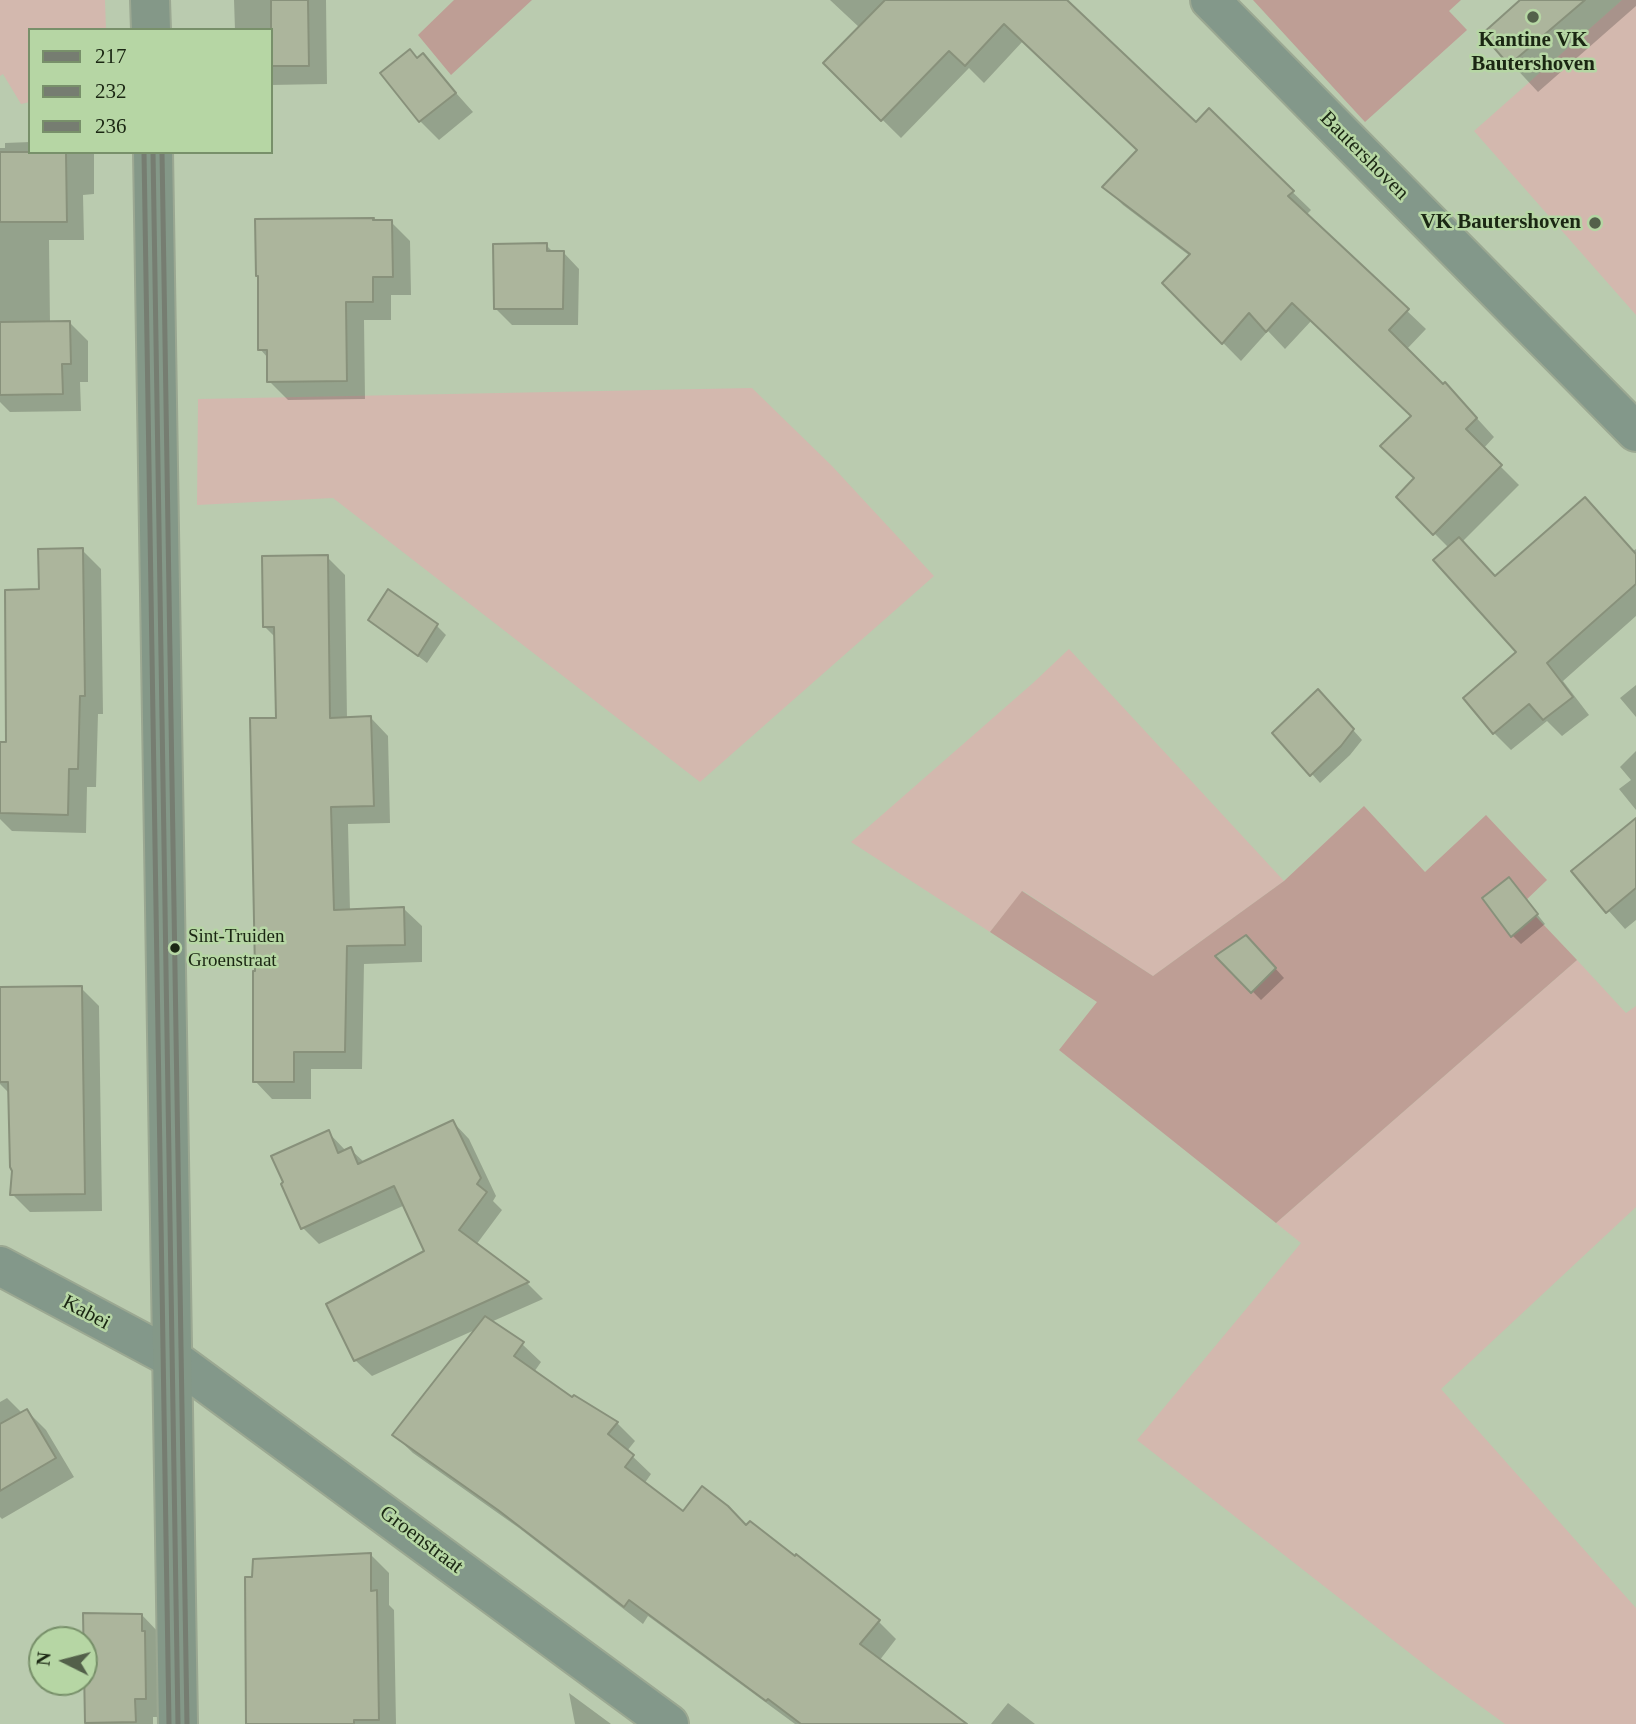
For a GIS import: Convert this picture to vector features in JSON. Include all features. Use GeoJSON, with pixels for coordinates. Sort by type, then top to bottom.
{"type":"FeatureCollection","features":[{"type":"Feature","properties":{"kind":"street"},"geometry":{"type":"LineString","coordinates":[[150,0],[151,28]]}},
{"type":"Feature","properties":{"kind":"street","name":"Bautershoven"},"geometry":{"type":"LineString","coordinates":[[1210,0],[1636,432]]}},
{"type":"Feature","properties":{"kind":"street"},"geometry":{"type":"LineString","coordinates":[[153,154],[178,1724]]}},
{"type":"Feature","properties":{"kind":"street","name":"Kabei"},"geometry":{"type":"LineString","coordinates":[[0,1266],[172,1358]]}},
{"type":"Feature","properties":{"kind":"street","name":"Groenstraat"},"geometry":{"type":"LineString","coordinates":[[172,1358],[668,1724]]}},
{"type":"Feature","properties":{"kind":"shaded area"},"geometry":{"type":"Polygon","coordinates":[[[0,0],[105,0],[106,28],[28,28],[28,102],[21,104],[3,74],[0,76],[0,0]]]}},
{"type":"Feature","properties":{"kind":"shaded area"},"geometry":{"type":"Polygon","coordinates":[[[454,0],[532,0],[451,75],[418,35],[454,0]]]}},
{"type":"Feature","properties":{"kind":"shaded area"},"geometry":{"type":"Polygon","coordinates":[[[1253,0],[1461,0],[1449,11],[1467,30],[1365,122],[1253,0]]]}},
{"type":"Feature","properties":{"kind":"shaded area","name":"VK Bautershoven"},"geometry":{"type":"Polygon","coordinates":[[[1622,0],[1636,0],[1636,315],[1474,131],[1622,0]]]}},
{"type":"Feature","properties":{"kind":"shaded area"},"geometry":{"type":"Polygon","coordinates":[[[752,388],[832,466],[934,576],[700,782],[333,498],[197,505],[198,399],[752,388]]]}},
{"type":"Feature","properties":{"kind":"shaded area"},"geometry":{"type":"Polygon","coordinates":[[[1069,649],[1284,881],[1153,976],[1023,891],[990,932],[851,842],[1069,649]]]}},
{"type":"Feature","properties":{"kind":"shaded area"},"geometry":{"type":"Polygon","coordinates":[[[1364,806],[1425,872],[1486,815],[1547,880],[1523,903],[1577,960],[1276,1223],[1059,1050],[1097,1002],[990,932],[1022,891],[1153,976],[1284,881],[1364,806]]]}},
{"type":"Feature","properties":{"kind":"shaded area"},"geometry":{"type":"Polygon","coordinates":[[[1577,960],[1626,1013],[1636,1006],[1636,1207],[1441,1389],[1636,1608],[1636,1724],[1505,1724],[1439,1676],[1137,1440],[1301,1243],[1276,1223],[1577,960]]]}},
{"type":"Feature","properties":{"kind":"building"},"geometry":{"type":"Polygon","coordinates":[[[271,0],[308,0],[309,66],[273,66],[271,0]]]}},
{"type":"Feature","properties":{"kind":"building"},"geometry":{"type":"Polygon","coordinates":[[[885,0],[1067,0],[1196,122],[1209,108],[1294,191],[1288,196],[1409,309],[1389,330],[1443,384],[1445,382],[1477,418],[1466,429],[1502,465],[1433,535],[1396,497],[1414,478],[1380,446],[1411,416],[1292,303],[1266,332],[1249,313],[1222,344],[1162,283],[1190,254],[1102,187],[1137,150],[1004,24],[965,66],[949,51],[881,121],[823,63],[885,0]]]}},
{"type":"Feature","properties":{"kind":"building","name":"Kantine VK Bautershoven"},"geometry":{"type":"Polygon","coordinates":[[[1520,0],[1585,0],[1509,65],[1482,34],[1520,0]]]}},
{"type":"Feature","properties":{"kind":"building"},"geometry":{"type":"Polygon","coordinates":[[[410,49],[417,58],[423,53],[456,93],[419,122],[380,73],[410,49]]]}},
{"type":"Feature","properties":{"kind":"building"},"geometry":{"type":"Polygon","coordinates":[[[0,152],[66,154],[67,222],[0,222],[0,152]]]}},
{"type":"Feature","properties":{"kind":"building"},"geometry":{"type":"Polygon","coordinates":[[[374,218],[373,220],[392,220],[393,277],[373,277],[373,302],[346,302],[347,381],[267,382],[267,350],[258,350],[255,219],[374,218]]]}},
{"type":"Feature","properties":{"kind":"building"},"geometry":{"type":"Polygon","coordinates":[[[547,243],[547,251],[564,251],[563,309],[494,309],[493,244],[547,243]]]}},
{"type":"Feature","properties":{"kind":"building"},"geometry":{"type":"Polygon","coordinates":[[[70,321],[71,364],[62,364],[63,394],[0,395],[0,322],[70,321]]]}},
{"type":"Feature","properties":{"kind":"building"},"geometry":{"type":"Polygon","coordinates":[[[1585,497],[1636,554],[1636,584],[1547,663],[1573,697],[1543,720],[1529,704],[1493,734],[1463,698],[1516,652],[1433,560],[1459,537],[1495,576],[1585,497]]]}},
{"type":"Feature","properties":{"kind":"building"},"geometry":{"type":"Polygon","coordinates":[[[83,548],[85,696],[80,696],[78,769],[69,769],[68,815],[0,813],[0,742],[6,742],[5,590],[39,589],[38,549],[83,548]]]}},
{"type":"Feature","properties":{"kind":"building"},"geometry":{"type":"Polygon","coordinates":[[[328,555],[330,718],[371,716],[374,806],[331,807],[334,910],[404,907],[405,945],[347,946],[345,1052],[294,1052],[294,1082],[253,1082],[255,971],[250,718],[276,718],[274,627],[263,627],[262,556],[328,555]]]}},
{"type":"Feature","properties":{"kind":"building"},"geometry":{"type":"Polygon","coordinates":[[[388,589],[438,624],[418,656],[368,620],[388,589]]]}},
{"type":"Feature","properties":{"kind":"building"},"geometry":{"type":"Polygon","coordinates":[[[1318,689],[1354,729],[1341,746],[1310,776],[1272,733],[1318,689]]]}},
{"type":"Feature","properties":{"kind":"building"},"geometry":{"type":"Polygon","coordinates":[[[1636,818],[1636,888],[1606,913],[1571,871],[1636,818]]]}},
{"type":"Feature","properties":{"kind":"building"},"geometry":{"type":"Polygon","coordinates":[[[1509,877],[1538,914],[1511,937],[1482,898],[1509,877]]]}},
{"type":"Feature","properties":{"kind":"building"},"geometry":{"type":"Polygon","coordinates":[[[1246,935],[1276,968],[1251,993],[1215,956],[1246,935]]]}},
{"type":"Feature","properties":{"kind":"building"},"geometry":{"type":"Polygon","coordinates":[[[82,986],[85,1194],[10,1195],[12,1171],[8,1082],[0,1082],[0,987],[82,986]]]}},
{"type":"Feature","properties":{"kind":"building"},"geometry":{"type":"Polygon","coordinates":[[[453,1120],[481,1178],[477,1184],[487,1192],[459,1230],[529,1282],[354,1361],[326,1304],[424,1251],[394,1186],[301,1229],[271,1156],[329,1130],[338,1153],[351,1147],[358,1164],[453,1120]]]}},
{"type":"Feature","properties":{"kind":"building"},"geometry":{"type":"Polygon","coordinates":[[[485,1316],[524,1342],[514,1356],[572,1397],[574,1395],[618,1422],[608,1434],[634,1455],[625,1467],[683,1511],[702,1486],[728,1506],[746,1525],[750,1521],[795,1556],[796,1554],[880,1620],[860,1644],[967,1724],[801,1724],[629,1600],[624,1607],[498,1510],[392,1435],[485,1316]]]}},
{"type":"Feature","properties":{"kind":"building"},"geometry":{"type":"Polygon","coordinates":[[[27,1409],[56,1458],[0,1491],[0,1424],[27,1409]]]}},
{"type":"Feature","properties":{"kind":"building"},"geometry":{"type":"Polygon","coordinates":[[[371,1553],[371,1591],[377,1590],[379,1720],[354,1720],[354,1724],[246,1724],[245,1577],[252,1577],[253,1559],[371,1553]]]}},
{"type":"Feature","properties":{"kind":"building"},"geometry":{"type":"Polygon","coordinates":[[[83,1613],[142,1614],[142,1631],[145,1631],[146,1699],[135,1699],[136,1722],[85,1723],[85,1696],[98,1696],[98,1626],[83,1626],[83,1613]]]}},
{"type":"Feature","properties":{"kind":"transit line","name":"232"},"geometry":{"type":"LineString","coordinates":[[144,154],[169,1724]]}},
{"type":"Feature","properties":{"kind":"transit line","name":"217"},"geometry":{"type":"LineString","coordinates":[[153,154],[178,1724]]}},
{"type":"Feature","properties":{"kind":"transit line","name":"236"},"geometry":{"type":"LineString","coordinates":[[162,154],[187,1724]]}},
{"type":"Feature","properties":{"kind":"place","name":"Kantine VK Bautershoven"},"geometry":{"type":"Point","coordinates":[1533,17]}},
{"type":"Feature","properties":{"kind":"place","name":"VK Bautershoven"},"geometry":{"type":"Point","coordinates":[1595,223]}},
{"type":"Feature","properties":{"kind":"place","name":"Sint-Truiden Groenstraat"},"geometry":{"type":"Point","coordinates":[175,948]}}]}
